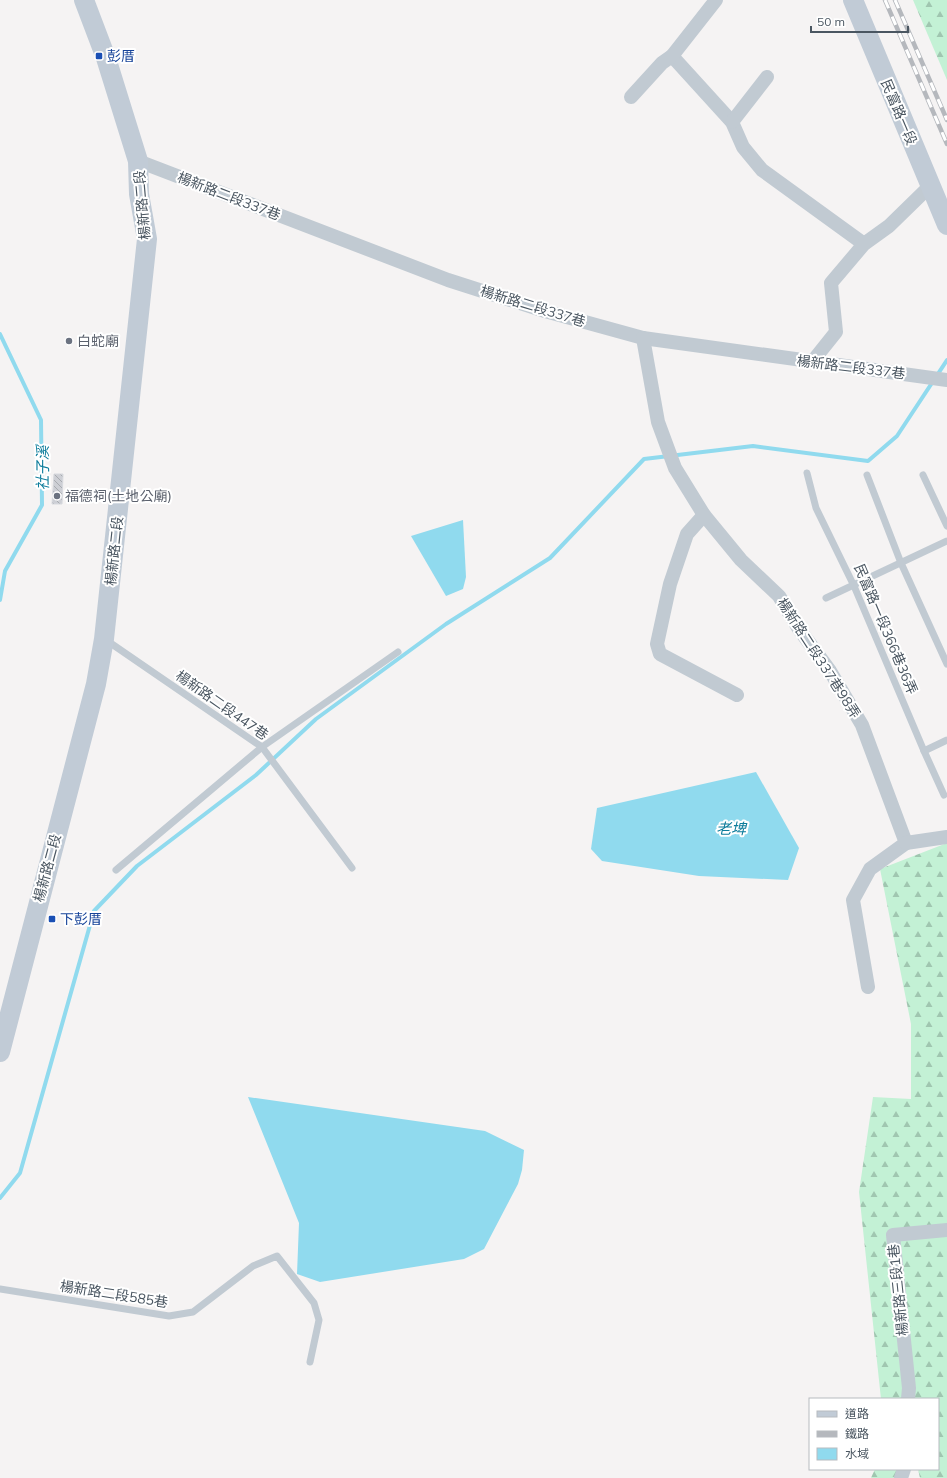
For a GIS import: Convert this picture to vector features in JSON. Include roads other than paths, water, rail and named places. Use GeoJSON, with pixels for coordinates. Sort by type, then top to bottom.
{"type":"FeatureCollection","features":[{"type":"Feature","properties":{"kind":"main road","name":"楊新路二段"},"geometry":{"type":"LineString","coordinates":[[0,1052],[96,684],[104,639],[147,239],[139,194],[138,161],[106,58],[84,0]]}},
{"type":"Feature","properties":{"kind":"main road","name":"民富路一段"},"geometry":{"type":"LineString","coordinates":[[853,0],[947,225]]}},
{"type":"Feature","properties":{"kind":"street"},"geometry":{"type":"LineString","coordinates":[[631,97],[662,63],[672,56],[716,0]]}},
{"type":"Feature","properties":{"kind":"street"},"geometry":{"type":"LineString","coordinates":[[672,56],[732,122],[743,147],[762,170],[864,244]]}},
{"type":"Feature","properties":{"kind":"street"},"geometry":{"type":"LineString","coordinates":[[732,122],[767,77]]}},
{"type":"Feature","properties":{"kind":"street","name":"楊新路二段337巷"},"geometry":{"type":"LineString","coordinates":[[138,161],[448,280],[545,311],[643,338],[939,379]]}},
{"type":"Feature","properties":{"kind":"street"},"geometry":{"type":"LineString","coordinates":[[812,362],[836,332],[831,283],[864,244],[889,226],[930,186]]}},
{"type":"Feature","properties":{"kind":"street","name":"楊新路二段337巷98弄"},"geometry":{"type":"LineString","coordinates":[[643,338],[658,422],[675,468],[704,515],[741,560],[779,596],[799,629],[830,671],[862,725],[906,843]]}},
{"type":"Feature","properties":{"kind":"street"},"geometry":{"type":"LineString","coordinates":[[704,515],[687,534],[670,584],[657,644],[660,654],[737,695]]}},
{"type":"Feature","properties":{"kind":"street"},"geometry":{"type":"LineString","coordinates":[[868,987],[853,900],[870,869],[906,843],[947,837]]}},
{"type":"Feature","properties":{"kind":"street","name":"楊新路三段1巷"},"geometry":{"type":"LineString","coordinates":[[908,1398],[893,1235],[947,1230]]}},
{"type":"Feature","properties":{"kind":"lane","name":"民富路一段366巷36弄"},"geometry":{"type":"LineString","coordinates":[[807,473],[816,508],[854,586],[944,795]]}},
{"type":"Feature","properties":{"kind":"lane"},"geometry":{"type":"LineString","coordinates":[[867,475],[901,563],[947,664]]}},
{"type":"Feature","properties":{"kind":"lane"},"geometry":{"type":"LineString","coordinates":[[923,475],[947,526]]}},
{"type":"Feature","properties":{"kind":"lane"},"geometry":{"type":"LineString","coordinates":[[826,598],[947,541]]}},
{"type":"Feature","properties":{"kind":"lane","name":"楊新路二段447巷"},"geometry":{"type":"LineString","coordinates":[[104,639],[262,747],[352,868]]}},
{"type":"Feature","properties":{"kind":"lane"},"geometry":{"type":"LineString","coordinates":[[116,870],[262,747],[398,652]]}},
{"type":"Feature","properties":{"kind":"lane"},"geometry":{"type":"LineString","coordinates":[[924,751],[947,740]]}},
{"type":"Feature","properties":{"kind":"lane","name":"楊新路二段585巷"},"geometry":{"type":"LineString","coordinates":[[0,1289],[169,1316],[193,1312],[253,1266],[277,1256],[314,1303],[319,1320],[310,1362]]}},
{"type":"Feature","properties":{"kind":"water"},"geometry":{"type":"Polygon","coordinates":[[[463,520],[466,577],[463,589],[446,596],[411,536],[463,520]]]}},
{"type":"Feature","properties":{"kind":"water","name":"老埤"},"geometry":{"type":"Polygon","coordinates":[[[756,772],[799,848],[788,880],[699,876],[602,861],[591,849],[597,808],[756,772]]]}},
{"type":"Feature","properties":{"kind":"water"},"geometry":{"type":"Polygon","coordinates":[[[248,1097],[485,1131],[524,1150],[522,1170],[518,1184],[484,1249],[464,1259],[320,1282],[297,1274],[299,1223],[248,1097]]]}},
{"type":"Feature","properties":{"kind":"waterway","name":"社子溪"},"geometry":{"type":"LineString","coordinates":[[0,334],[41,420],[42,505],[5,571],[0,600]]}},
{"type":"Feature","properties":{"kind":"waterway"},"geometry":{"type":"LineString","coordinates":[[0,1198],[20,1173],[94,911],[137,866],[256,775],[316,719],[446,624],[550,558],[644,459],[753,446],[868,461],[897,436],[947,360]]}},
{"type":"Feature","properties":{"kind":"railway"},"geometry":{"type":"LineString","coordinates":[[885,0],[947,144]]}},
{"type":"Feature","properties":{"kind":"railway"},"geometry":{"type":"LineString","coordinates":[[895,0],[947,120]]}},
{"type":"Feature","properties":{"kind":"place","name":"彭厝"},"geometry":{"type":"Point","coordinates":[99,56]}},
{"type":"Feature","properties":{"kind":"place","name":"白蛇廟"},"geometry":{"type":"Point","coordinates":[69,341]}},
{"type":"Feature","properties":{"kind":"place","name":"福德祠(土地公廟)"},"geometry":{"type":"Point","coordinates":[57,496]}},
{"type":"Feature","properties":{"kind":"place","name":"下彭厝"},"geometry":{"type":"Point","coordinates":[52,919]}}]}
